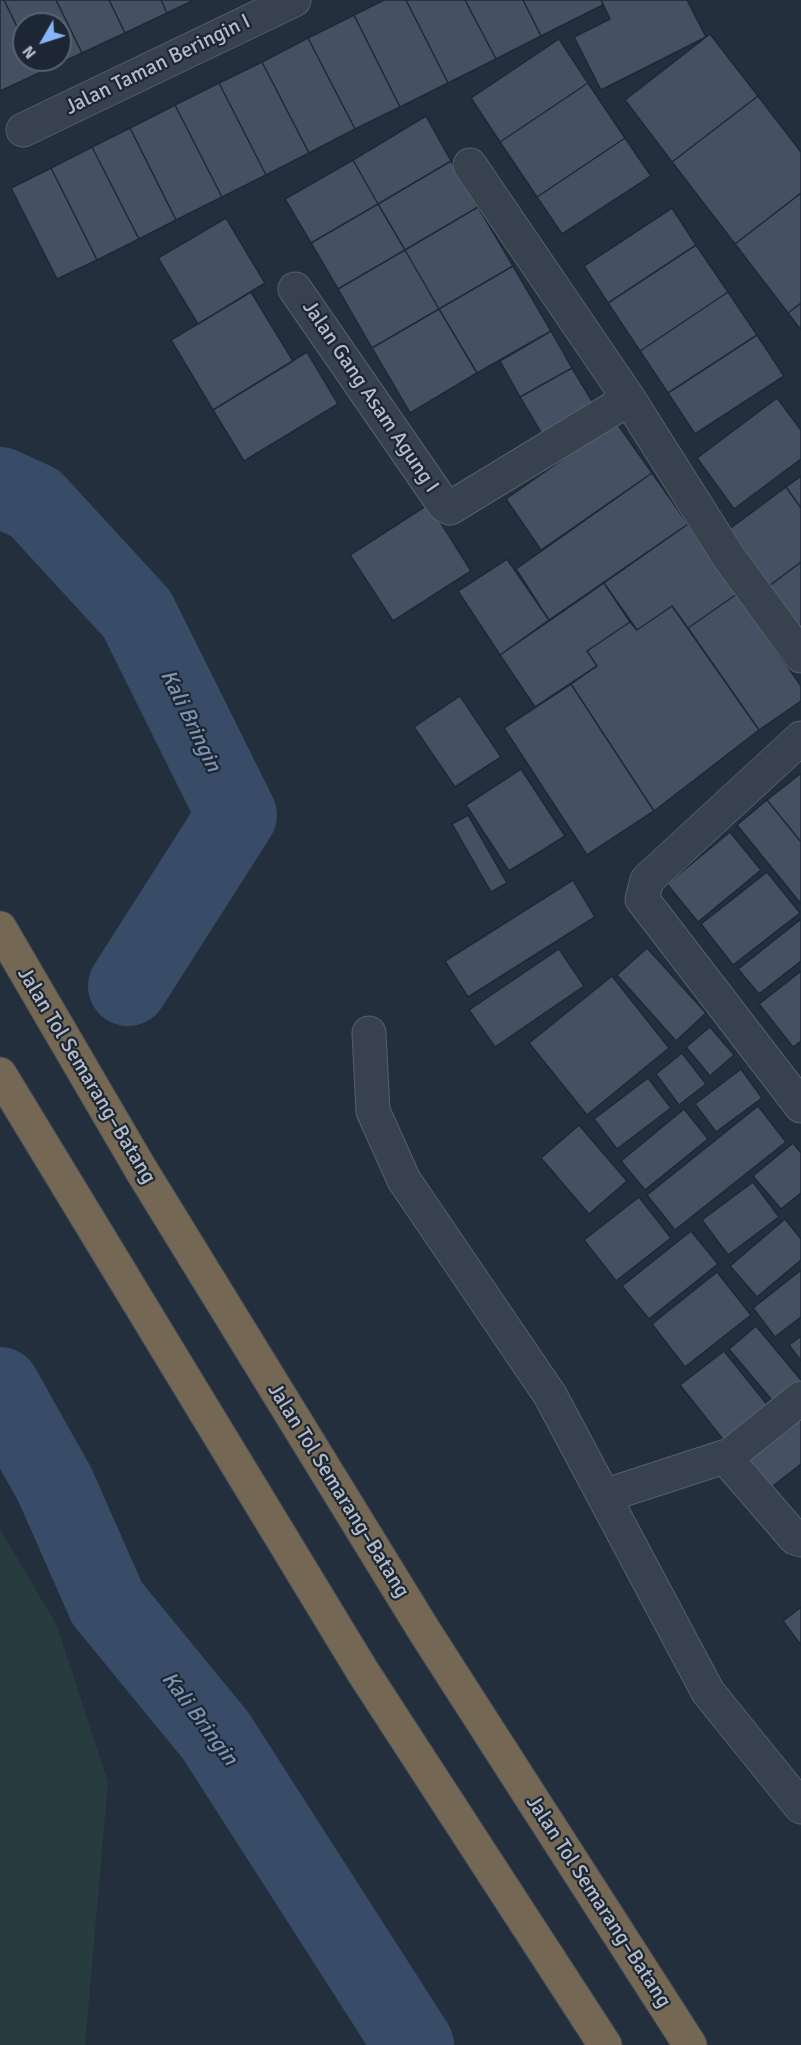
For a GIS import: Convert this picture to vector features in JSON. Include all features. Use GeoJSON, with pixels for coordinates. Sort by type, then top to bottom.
{"type":"FeatureCollection","features":[{"type":"Feature","properties":{"kind":"highway","name":"Jalan Tol Semarang–Batang"},"geometry":{"type":"LineString","coordinates":[[0,928],[140,1168],[425,1632],[690,2045]]}},
{"type":"Feature","properties":{"kind":"highway"},"geometry":{"type":"LineString","coordinates":[[0,1074],[363,1672],[605,2045]]}},
{"type":"Feature","properties":{"kind":"street","name":"Jalan Taman Beringin I"},"geometry":{"type":"LineString","coordinates":[[23,130],[294,0]]}},
{"type":"Feature","properties":{"kind":"street"},"geometry":{"type":"LineString","coordinates":[[470,165],[629,399],[728,556],[801,656]]}},
{"type":"Feature","properties":{"kind":"street","name":"Jalan Gang Asam Agung I"},"geometry":{"type":"LineString","coordinates":[[296,289],[444,506],[450,508],[629,399]]}},
{"type":"Feature","properties":{"kind":"street"},"geometry":{"type":"LineString","coordinates":[[801,738],[647,880],[642,898],[801,1106]]}},
{"type":"Feature","properties":{"kind":"street"},"geometry":{"type":"LineString","coordinates":[[369,1033],[373,1111],[404,1180],[550,1395],[708,1692],[801,1806]]}},
{"type":"Feature","properties":{"kind":"street"},"geometry":{"type":"LineString","coordinates":[[604,1497],[730,1455],[801,1398]]}},
{"type":"Feature","properties":{"kind":"street"},"geometry":{"type":"LineString","coordinates":[[730,1455],[731,1464],[795,1538],[801,1540]]}},
{"type":"Feature","properties":{"kind":"green space"},"geometry":{"type":"Polygon","coordinates":[[[0,1529],[57,1626],[108,1782],[85,2045],[0,2045],[0,1529]]]}},
{"type":"Feature","properties":{"kind":"building"},"geometry":{"type":"Polygon","coordinates":[[[0,0],[4,0],[12,16],[12,72],[39,73],[0,91],[0,0]]]}},
{"type":"Feature","properties":{"kind":"building"},"geometry":{"type":"Polygon","coordinates":[[[4,0],[56,0],[62,12],[12,12],[12,16],[4,0]]]}},
{"type":"Feature","properties":{"kind":"building"},"geometry":{"type":"Polygon","coordinates":[[[56,0],[109,0],[125,33],[82,53],[72,33],[72,12],[62,12],[56,0]]]}},
{"type":"Feature","properties":{"kind":"building"},"geometry":{"type":"Polygon","coordinates":[[[109,0],[161,0],[167,13],[125,33],[109,0]]]}},
{"type":"Feature","properties":{"kind":"building"},"geometry":{"type":"Polygon","coordinates":[[[161,0],[194,0],[167,13],[161,0]]]}},
{"type":"Feature","properties":{"kind":"building"},"geometry":{"type":"Polygon","coordinates":[[[384,0],[406,0],[448,83],[400,107],[354,15],[384,0]]]}},
{"type":"Feature","properties":{"kind":"building"},"geometry":{"type":"Polygon","coordinates":[[[406,0],[465,0],[496,59],[448,83],[406,0]]]}},
{"type":"Feature","properties":{"kind":"building"},"geometry":{"type":"Polygon","coordinates":[[[465,0],[523,0],[541,36],[496,59],[465,0]]]}},
{"type":"Feature","properties":{"kind":"building"},"geometry":{"type":"Polygon","coordinates":[[[523,0],[601,0],[603,5],[541,36],[523,0]]]}},
{"type":"Feature","properties":{"kind":"building"},"geometry":{"type":"Polygon","coordinates":[[[601,0],[687,0],[706,37],[601,90],[574,37],[610,19],[601,0]]]}},
{"type":"Feature","properties":{"kind":"building"},"geometry":{"type":"Polygon","coordinates":[[[354,15],[400,107],[355,129],[308,38],[354,15]]]}},
{"type":"Feature","properties":{"kind":"building"},"geometry":{"type":"Polygon","coordinates":[[[72,33],[82,53],[72,58],[72,33]]]}},
{"type":"Feature","properties":{"kind":"building"},"geometry":{"type":"Polygon","coordinates":[[[710,34],[758,96],[672,162],[625,100],[710,34]]]}},
{"type":"Feature","properties":{"kind":"building"},"geometry":{"type":"Polygon","coordinates":[[[308,38],[355,129],[309,153],[262,62],[308,38]]]}},
{"type":"Feature","properties":{"kind":"building"},"geometry":{"type":"Polygon","coordinates":[[[559,39],[588,83],[500,142],[471,98],[559,39]]]}},
{"type":"Feature","properties":{"kind":"building"},"geometry":{"type":"Polygon","coordinates":[[[262,62],[309,153],[266,175],[219,83],[262,62]]]}},
{"type":"Feature","properties":{"kind":"building"},"geometry":{"type":"Polygon","coordinates":[[[219,83],[266,175],[222,197],[175,105],[219,83]]]}},
{"type":"Feature","properties":{"kind":"building"},"geometry":{"type":"Polygon","coordinates":[[[588,83],[625,138],[537,197],[500,142],[588,83]]]}},
{"type":"Feature","properties":{"kind":"building"},"geometry":{"type":"Polygon","coordinates":[[[758,96],[801,152],[801,193],[735,244],[672,162],[758,96]]]}},
{"type":"Feature","properties":{"kind":"building"},"geometry":{"type":"Polygon","coordinates":[[[175,105],[222,197],[176,220],[130,128],[175,105]]]}},
{"type":"Feature","properties":{"kind":"building"},"geometry":{"type":"Polygon","coordinates":[[[426,116],[451,161],[378,204],[353,160],[426,116]]]}},
{"type":"Feature","properties":{"kind":"building"},"geometry":{"type":"Polygon","coordinates":[[[130,128],[176,220],[139,239],[92,147],[130,128]]]}},
{"type":"Feature","properties":{"kind":"building"},"geometry":{"type":"Polygon","coordinates":[[[625,138],[651,176],[562,234],[537,197],[625,138]]]}},
{"type":"Feature","properties":{"kind":"building"},"geometry":{"type":"Polygon","coordinates":[[[92,147],[139,239],[97,260],[51,168],[92,147]]]}},
{"type":"Feature","properties":{"kind":"building"},"geometry":{"type":"Polygon","coordinates":[[[353,160],[378,204],[311,243],[285,199],[353,160]]]}},
{"type":"Feature","properties":{"kind":"building"},"geometry":{"type":"Polygon","coordinates":[[[451,161],[478,207],[405,250],[378,204],[451,161]]]}},
{"type":"Feature","properties":{"kind":"building"},"geometry":{"type":"Polygon","coordinates":[[[51,168],[97,260],[57,279],[11,188],[51,168]]]}},
{"type":"Feature","properties":{"kind":"building"},"geometry":{"type":"Polygon","coordinates":[[[801,193],[801,303],[788,313],[735,244],[801,193]]]}},
{"type":"Feature","properties":{"kind":"building"},"geometry":{"type":"Polygon","coordinates":[[[378,204],[405,250],[338,289],[311,243],[378,204]]]}},
{"type":"Feature","properties":{"kind":"building"},"geometry":{"type":"Polygon","coordinates":[[[478,207],[513,266],[439,309],[405,250],[478,207]]]}},
{"type":"Feature","properties":{"kind":"building"},"geometry":{"type":"Polygon","coordinates":[[[672,208],[696,245],[608,303],[584,266],[672,208]]]}},
{"type":"Feature","properties":{"kind":"building"},"geometry":{"type":"Polygon","coordinates":[[[226,218],[265,283],[198,324],[158,258],[226,218]]]}},
{"type":"Feature","properties":{"kind":"building"},"geometry":{"type":"Polygon","coordinates":[[[696,245],[728,292],[640,351],[608,303],[696,245]]]}},
{"type":"Feature","properties":{"kind":"building"},"geometry":{"type":"Polygon","coordinates":[[[405,250],[439,309],[372,348],[338,289],[405,250]]]}},
{"type":"Feature","properties":{"kind":"building"},"geometry":{"type":"Polygon","coordinates":[[[513,266],[551,331],[477,373],[439,309],[513,266]]]}},
{"type":"Feature","properties":{"kind":"building"},"geometry":{"type":"Polygon","coordinates":[[[251,292],[293,361],[213,410],[171,340],[251,292]]]}},
{"type":"Feature","properties":{"kind":"building"},"geometry":{"type":"Polygon","coordinates":[[[728,292],[757,335],[668,393],[640,351],[728,292]]]}},
{"type":"Feature","properties":{"kind":"building"},"geometry":{"type":"Polygon","coordinates":[[[801,303],[801,330],[788,313],[801,303]]]}},
{"type":"Feature","properties":{"kind":"building"},"geometry":{"type":"Polygon","coordinates":[[[439,309],[477,373],[410,413],[372,348],[439,309]]]}},
{"type":"Feature","properties":{"kind":"building"},"geometry":{"type":"Polygon","coordinates":[[[551,331],[572,368],[520,397],[500,361],[551,331]]]}},
{"type":"Feature","properties":{"kind":"building"},"geometry":{"type":"Polygon","coordinates":[[[757,335],[784,376],[695,434],[668,393],[757,335]]]}},
{"type":"Feature","properties":{"kind":"building"},"geometry":{"type":"Polygon","coordinates":[[[307,352],[338,404],[244,461],[213,410],[307,352]]]}},
{"type":"Feature","properties":{"kind":"building"},"geometry":{"type":"Polygon","coordinates":[[[572,368],[598,411],[546,441],[520,397],[572,368]]]}},
{"type":"Feature","properties":{"kind":"building"},"geometry":{"type":"Polygon","coordinates":[[[777,398],[801,430],[801,459],[734,509],[697,458],[777,398]]]}},
{"type":"Feature","properties":{"kind":"building"},"geometry":{"type":"Polygon","coordinates":[[[616,422],[652,473],[541,550],[506,499],[616,422]]]}},
{"type":"Feature","properties":{"kind":"building"},"geometry":{"type":"Polygon","coordinates":[[[652,473],[688,524],[549,620],[516,569],[652,473]]]}},
{"type":"Feature","properties":{"kind":"building"},"geometry":{"type":"Polygon","coordinates":[[[801,476],[801,508],[786,487],[801,476]]]}},
{"type":"Feature","properties":{"kind":"building"},"geometry":{"type":"Polygon","coordinates":[[[786,487],[801,508],[801,562],[765,589],[724,533],[786,487]]]}},
{"type":"Feature","properties":{"kind":"building"},"geometry":{"type":"Polygon","coordinates":[[[429,504],[471,571],[393,621],[350,555],[429,504]]]}},
{"type":"Feature","properties":{"kind":"building"},"geometry":{"type":"Polygon","coordinates":[[[688,524],[737,594],[688,628],[672,606],[637,630],[604,583],[688,524]]]}},
{"type":"Feature","properties":{"kind":"building"},"geometry":{"type":"Polygon","coordinates":[[[507,559],[549,620],[500,655],[458,591],[507,559]]]}},
{"type":"Feature","properties":{"kind":"building"},"geometry":{"type":"Polygon","coordinates":[[[801,562],[801,636],[765,589],[801,562]]]}},
{"type":"Feature","properties":{"kind":"building"},"geometry":{"type":"Polygon","coordinates":[[[604,583],[630,622],[587,651],[597,666],[535,707],[500,655],[604,583]]]}},
{"type":"Feature","properties":{"kind":"building"},"geometry":{"type":"Polygon","coordinates":[[[737,594],[801,686],[801,701],[759,730],[688,628],[737,594]]]}},
{"type":"Feature","properties":{"kind":"building"},"geometry":{"type":"Polygon","coordinates":[[[672,606],[759,730],[654,811],[571,684],[597,666],[587,651],[630,622],[637,630],[672,606]]]}},
{"type":"Feature","properties":{"kind":"building"},"geometry":{"type":"Polygon","coordinates":[[[571,684],[654,811],[587,855],[504,728],[571,684]]]}},
{"type":"Feature","properties":{"kind":"building"},"geometry":{"type":"Polygon","coordinates":[[[460,696],[501,757],[455,787],[414,727],[460,696]]]}},
{"type":"Feature","properties":{"kind":"building"},"geometry":{"type":"Polygon","coordinates":[[[521,769],[565,836],[509,871],[466,805],[521,769]]]}},
{"type":"Feature","properties":{"kind":"building"},"geometry":{"type":"Polygon","coordinates":[[[801,775],[801,842],[767,800],[801,775]]]}},
{"type":"Feature","properties":{"kind":"building"},"geometry":{"type":"Polygon","coordinates":[[[767,800],[801,842],[801,904],[737,825],[767,800]]]}},
{"type":"Feature","properties":{"kind":"building"},"geometry":{"type":"Polygon","coordinates":[[[468,815],[507,883],[491,892],[452,824],[468,815]]]}},
{"type":"Feature","properties":{"kind":"building"},"geometry":{"type":"Polygon","coordinates":[[[730,832],[761,870],[698,922],[667,884],[730,832]]]}},
{"type":"Feature","properties":{"kind":"building"},"geometry":{"type":"Polygon","coordinates":[[[767,872],[800,913],[733,965],[701,924],[767,872]]]}},
{"type":"Feature","properties":{"kind":"building"},"geometry":{"type":"Polygon","coordinates":[[[573,880],[595,917],[468,997],[445,961],[573,880]]]}},
{"type":"Feature","properties":{"kind":"building"},"geometry":{"type":"Polygon","coordinates":[[[801,919],[801,961],[759,994],[738,969],[801,919]]]}},
{"type":"Feature","properties":{"kind":"building"},"geometry":{"type":"Polygon","coordinates":[[[647,948],[706,1013],[676,1041],[617,975],[647,948]]]}},
{"type":"Feature","properties":{"kind":"building"},"geometry":{"type":"Polygon","coordinates":[[[559,949],[584,986],[495,1047],[469,1010],[559,949]]]}},
{"type":"Feature","properties":{"kind":"building"},"geometry":{"type":"Polygon","coordinates":[[[801,971],[801,1041],[793,1047],[759,1004],[801,971]]]}},
{"type":"Feature","properties":{"kind":"building"},"geometry":{"type":"Polygon","coordinates":[[[612,976],[669,1048],[587,1115],[529,1043],[612,976]]]}},
{"type":"Feature","properties":{"kind":"building"},"geometry":{"type":"Polygon","coordinates":[[[710,1027],[734,1055],[710,1076],[686,1047],[710,1027]]]}},
{"type":"Feature","properties":{"kind":"building"},"geometry":{"type":"Polygon","coordinates":[[[682,1053],[706,1084],[679,1105],[656,1074],[682,1053]]]}},
{"type":"Feature","properties":{"kind":"building"},"geometry":{"type":"Polygon","coordinates":[[[741,1069],[762,1098],[716,1132],[695,1104],[741,1069]]]}},
{"type":"Feature","properties":{"kind":"building"},"geometry":{"type":"Polygon","coordinates":[[[648,1078],[671,1108],[617,1149],[594,1119],[648,1078]]]}},
{"type":"Feature","properties":{"kind":"building"},"geometry":{"type":"Polygon","coordinates":[[[758,1106],[786,1142],[675,1230],[647,1195],[758,1106]]]}},
{"type":"Feature","properties":{"kind":"building"},"geometry":{"type":"Polygon","coordinates":[[[684,1109],[708,1139],[645,1190],[621,1161],[684,1109]]]}},
{"type":"Feature","properties":{"kind":"building"},"geometry":{"type":"Polygon","coordinates":[[[579,1125],[627,1181],[589,1214],[541,1158],[579,1125]]]}},
{"type":"Feature","properties":{"kind":"building"},"geometry":{"type":"Polygon","coordinates":[[[793,1143],[801,1153],[801,1193],[781,1209],[753,1176],[793,1143]]]}},
{"type":"Feature","properties":{"kind":"building"},"geometry":{"type":"Polygon","coordinates":[[[753,1182],[779,1217],[728,1255],[702,1220],[753,1182]]]}},
{"type":"Feature","properties":{"kind":"building"},"geometry":{"type":"Polygon","coordinates":[[[639,1197],[671,1238],[616,1281],[584,1240],[639,1197]]]}},
{"type":"Feature","properties":{"kind":"building"},"geometry":{"type":"Polygon","coordinates":[[[785,1219],[801,1239],[801,1260],[757,1297],[730,1266],[785,1219]]]}},
{"type":"Feature","properties":{"kind":"building"},"geometry":{"type":"Polygon","coordinates":[[[691,1231],[718,1264],[649,1319],[622,1286],[691,1231]]]}},
{"type":"Feature","properties":{"kind":"building"},"geometry":{"type":"Polygon","coordinates":[[[801,1270],[801,1317],[775,1337],[753,1308],[801,1270]]]}},
{"type":"Feature","properties":{"kind":"building"},"geometry":{"type":"Polygon","coordinates":[[[717,1272],[751,1315],[685,1367],[652,1324],[717,1272]]]}},
{"type":"Feature","properties":{"kind":"building"},"geometry":{"type":"Polygon","coordinates":[[[756,1326],[801,1380],[801,1384],[776,1405],[729,1349],[756,1326]]]}},
{"type":"Feature","properties":{"kind":"building"},"geometry":{"type":"Polygon","coordinates":[[[801,1336],[801,1361],[789,1345],[801,1336]]]}},
{"type":"Feature","properties":{"kind":"building"},"geometry":{"type":"Polygon","coordinates":[[[724,1351],[773,1412],[729,1447],[680,1385],[724,1351]]]}},
{"type":"Feature","properties":{"kind":"building"},"geometry":{"type":"Polygon","coordinates":[[[801,1405],[801,1464],[768,1490],[739,1452],[801,1405]]]}},
{"type":"Feature","properties":{"kind":"building"},"geometry":{"type":"Polygon","coordinates":[[[801,1607],[801,1645],[783,1621],[801,1607]]]}},
{"type":"Feature","properties":{"kind":"waterway","name":"Kali Bringin"},"geometry":{"type":"LineString","coordinates":[[0,487],[35,503],[137,614],[237,815],[128,986]]}},
{"type":"Feature","properties":{"kind":"waterway","name":"Kali Bringin"},"geometry":{"type":"LineString","coordinates":[[0,1387],[55,1485],[107,1603],[216,1736],[414,2045]]}}]}
